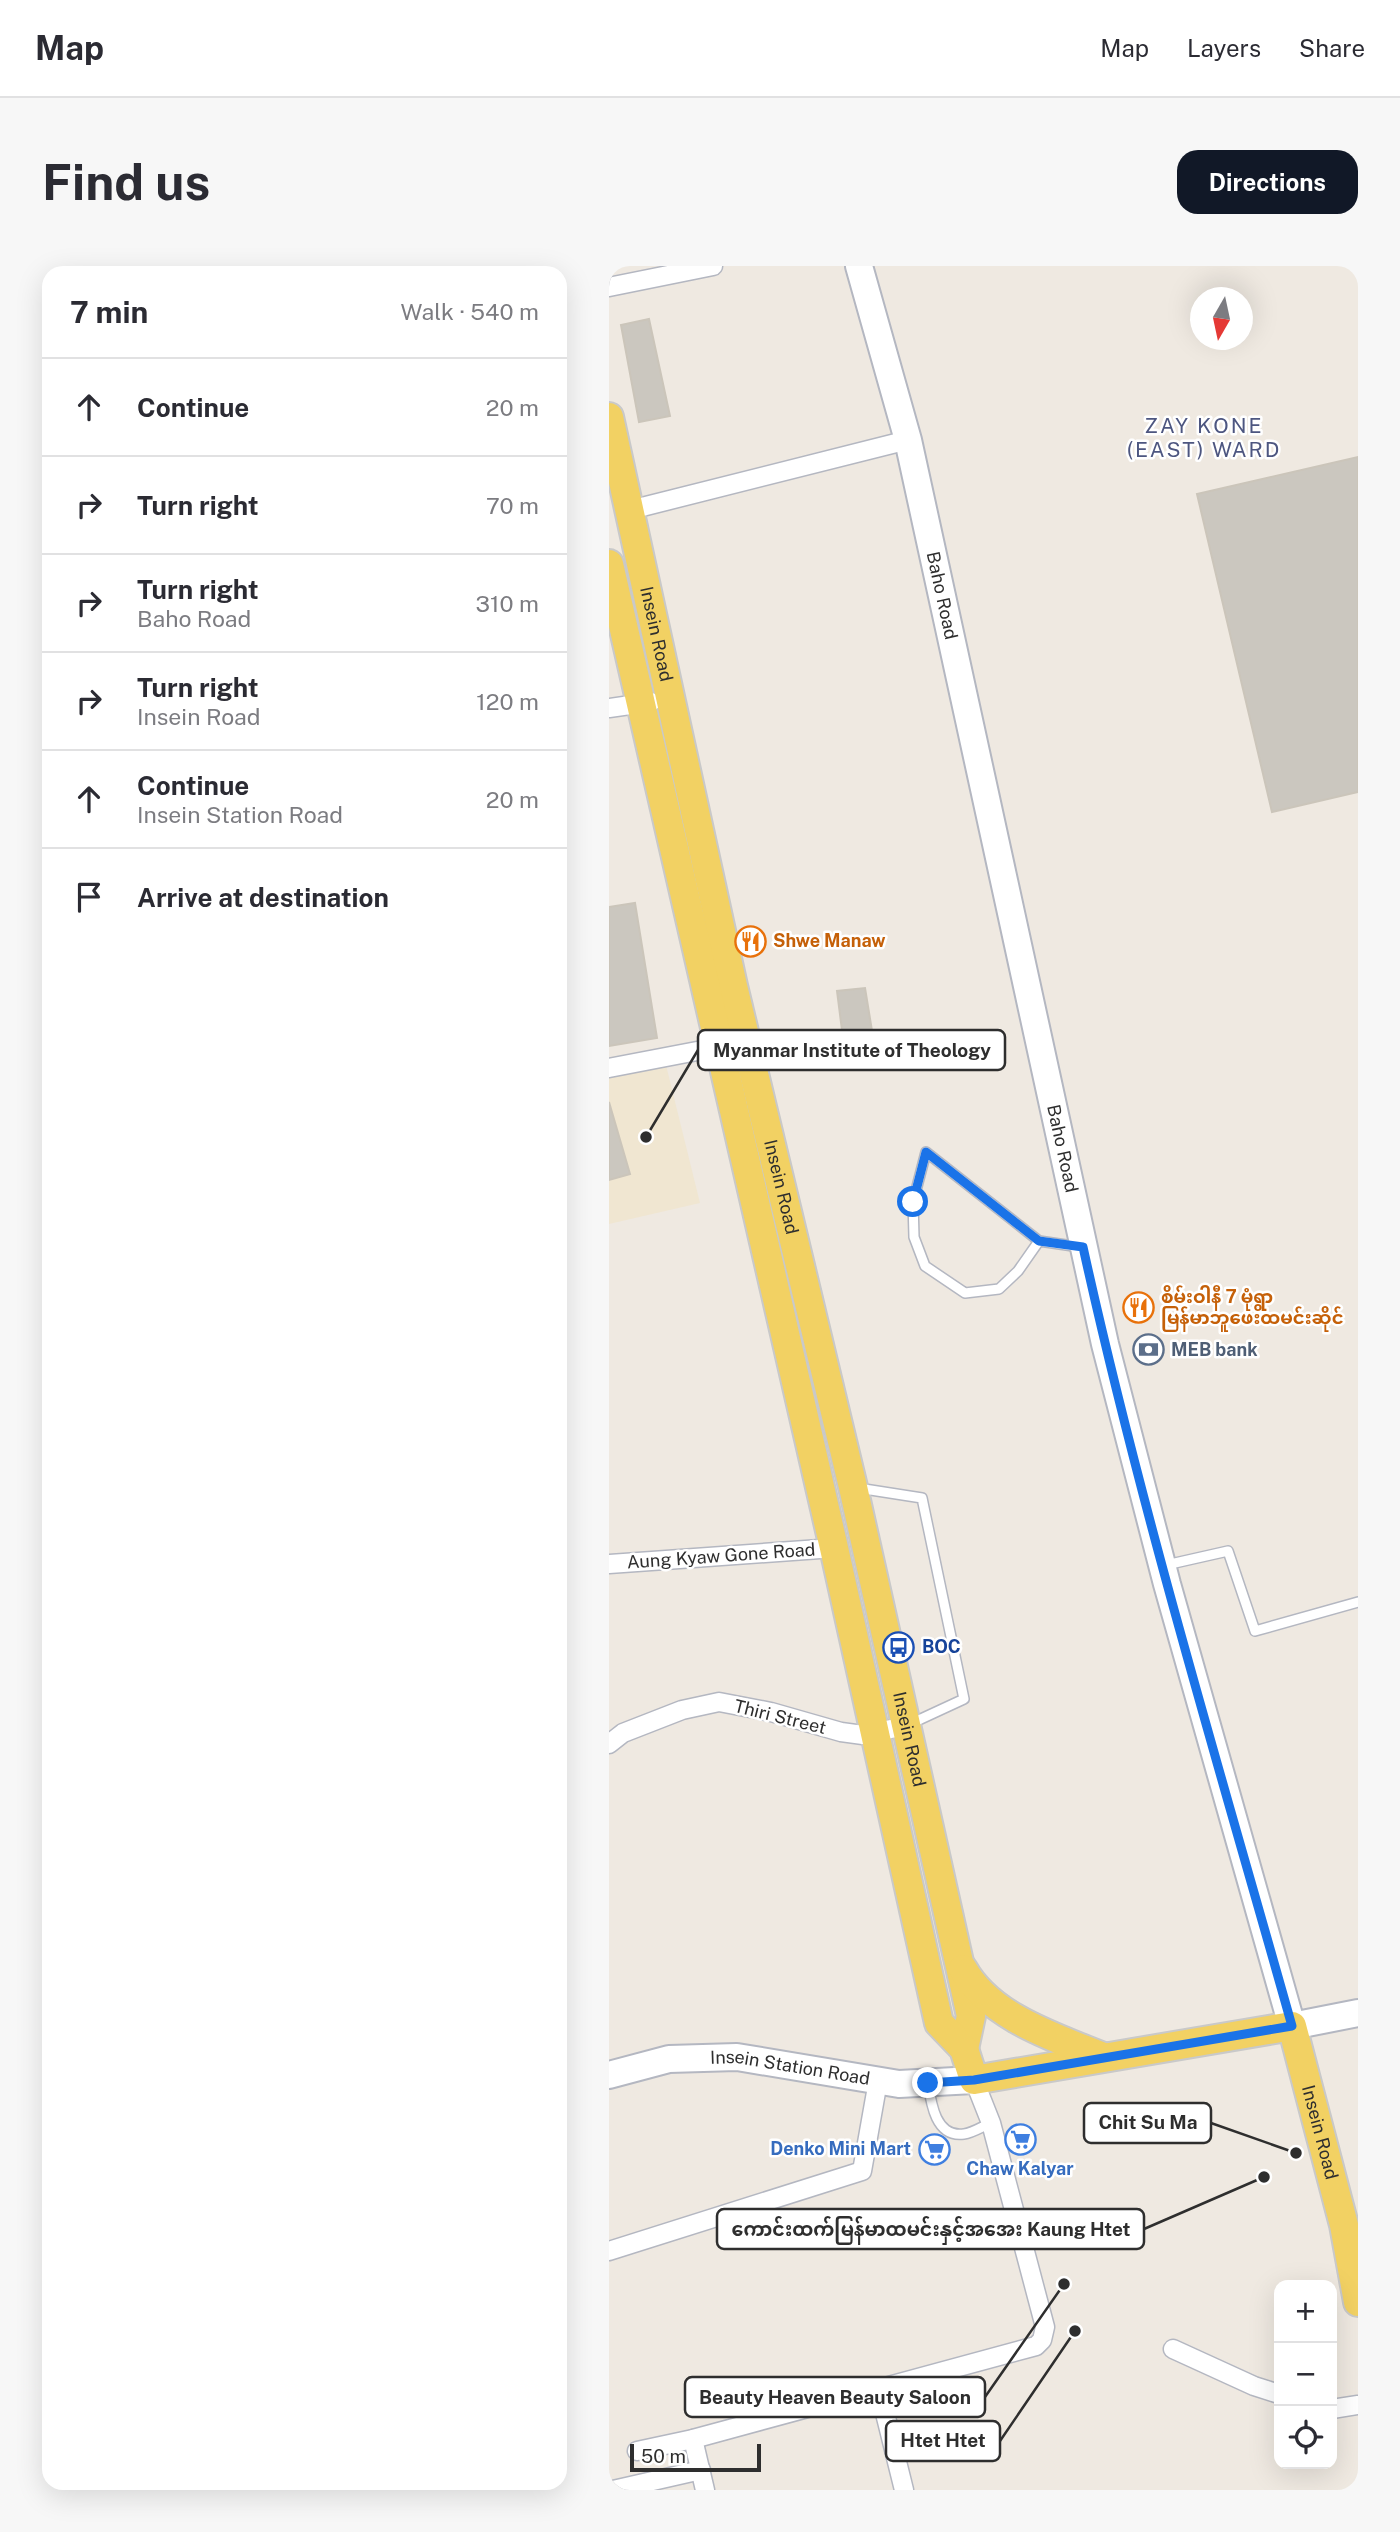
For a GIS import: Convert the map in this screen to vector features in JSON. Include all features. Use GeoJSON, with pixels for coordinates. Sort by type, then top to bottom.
{"type":"FeatureCollection","features":[{"type":"Feature","properties":{"kind":"main road","name":"Baho Road"},"geometry":{"type":"LineString","coordinates":[[859,266],[908,440],[1105,1344],[1163,1566],[1292,2026]]}},
{"type":"Feature","properties":{"kind":"main road","name":"Insein Road"},"geometry":{"type":"LineString","coordinates":[[609,417],[733,986],[853,1488],[971,2016],[964,2049]]}},
{"type":"Feature","properties":{"kind":"main road","name":"Insein Road"},"geometry":{"type":"LineString","coordinates":[[609,564],[834,1548],[939,2023],[964,2049],[974,2080]]}},
{"type":"Feature","properties":{"kind":"main road"},"geometry":{"type":"LineString","coordinates":[[705,991],[733,986]]}},
{"type":"Feature","properties":{"kind":"main road"},"geometry":{"type":"LineString","coordinates":[[745,1164],[774,1158]]}},
{"type":"Feature","properties":{"kind":"main road"},"geometry":{"type":"LineString","coordinates":[[795,1379],[825,1371]]}},
{"type":"Feature","properties":{"kind":"main road","name":"Insein Road"},"geometry":{"type":"LineString","coordinates":[[956,1955],[970,1981],[995,2005],[1042,2032],[1103,2057]]}},
{"type":"Feature","properties":{"kind":"main road"},"geometry":{"type":"LineString","coordinates":[[974,2080],[1358,2013]]}},
{"type":"Feature","properties":{"kind":"main road","name":"Insein Road"},"geometry":{"type":"LineString","coordinates":[[1292,2026],[1344,2225],[1358,2302]]}},
{"type":"Feature","properties":{"kind":"main road","name":"Insein Station Road"},"geometry":{"type":"LineString","coordinates":[[609,2076],[669,2059],[737,2057],[899,2084],[974,2080]]}},
{"type":"Feature","properties":{"kind":"street"},"geometry":{"type":"LineString","coordinates":[[609,287],[713,266]]}},
{"type":"Feature","properties":{"kind":"street"},"geometry":{"type":"LineString","coordinates":[[630,510],[908,440]]}},
{"type":"Feature","properties":{"kind":"street"},"geometry":{"type":"LineString","coordinates":[[609,708],[672,697]]}},
{"type":"Feature","properties":{"kind":"street"},"geometry":{"type":"LineString","coordinates":[[609,1068],[718,1047]]}},
{"type":"Feature","properties":{"kind":"street","name":"Aung Kyaw Gone Road"},"geometry":{"type":"LineString","coordinates":[[609,1564],[834,1548]]}},
{"type":"Feature","properties":{"kind":"street","name":"Thiri Street"},"geometry":{"type":"LineString","coordinates":[[609,1744],[623,1733],[682,1710],[719,1702],[863,1735],[905,1726]]}},
{"type":"Feature","properties":{"kind":"street"},"geometry":{"type":"LineString","coordinates":[[637,2451],[693,2439],[1036,2346],[1042,2340],[1045,2327],[991,2123],[974,2080]]}},
{"type":"Feature","properties":{"kind":"street"},"geometry":{"type":"LineString","coordinates":[[609,2251],[862,2171],[878,2081]]}},
{"type":"Feature","properties":{"kind":"street"},"geometry":{"type":"LineString","coordinates":[[1173,2349],[1274,2392]]}},
{"type":"Feature","properties":{"kind":"street"},"geometry":{"type":"LineString","coordinates":[[879,2389],[904,2490]]}},
{"type":"Feature","properties":{"kind":"street"},"geometry":{"type":"LineString","coordinates":[[1337,2408],[1358,2405]]}},
{"type":"Feature","properties":{"kind":"street"},"geometry":{"type":"LineString","coordinates":[[693,2439],[705,2490]]}},
{"type":"Feature","properties":{"kind":"street"},"geometry":{"type":"LineString","coordinates":[[613,2490],[701,2470]]}},
{"type":"Feature","properties":{"kind":"lane"},"geometry":{"type":"LineString","coordinates":[[1039,1241],[1019,1271],[999,1289],[965,1293],[925,1266],[914,1237],[913,1202],[926,1152],[1039,1241],[1083,1247]]}},
{"type":"Feature","properties":{"kind":"lane"},"geometry":{"type":"LineString","coordinates":[[853,1488],[922,1498],[964,1699],[905,1726]]}},
{"type":"Feature","properties":{"kind":"lane"},"geometry":{"type":"LineString","coordinates":[[1163,1566],[1228,1551],[1255,1631],[1358,1602]]}},
{"type":"Feature","properties":{"kind":"lane"},"geometry":{"type":"LineString","coordinates":[[928,2083],[936,2119],[948,2132],[964,2134],[991,2123]]}},
{"type":"Feature","properties":{"kind":"shaded area"},"geometry":{"type":"Polygon","coordinates":[[[664,1057],[700,1203],[609,1224],[609,1071],[664,1057]]]}},
{"type":"Feature","properties":{"kind":"building"},"geometry":{"type":"Polygon","coordinates":[[[649,319],[670,416],[639,422],[621,325],[649,319]]]}},
{"type":"Feature","properties":{"kind":"building"},"geometry":{"type":"Polygon","coordinates":[[[1358,457],[1358,792],[1272,812],[1197,494],[1358,457]]]}},
{"type":"Feature","properties":{"kind":"building"},"geometry":{"type":"Polygon","coordinates":[[[635,903],[657,1038],[609,1046],[609,907],[635,903]]]}},
{"type":"Feature","properties":{"kind":"building"},"geometry":{"type":"Polygon","coordinates":[[[865,988],[874,1043],[844,1046],[837,991],[865,988]]]}},
{"type":"Feature","properties":{"kind":"building"},"geometry":{"type":"Polygon","coordinates":[[[609,1102],[630,1174],[609,1180],[609,1102]]]}},
{"type":"Feature","properties":{"kind":"place","name":"Shwe Manaw"},"geometry":{"type":"Point","coordinates":[750,941]}},
{"type":"Feature","properties":{"kind":"place","name":"Myanmar Institute of Theology"},"geometry":{"type":"Point","coordinates":[646,1137]}},
{"type":"Feature","properties":{"kind":"place","name":"စိမ်းဝါနီ 7 မုံရွာ မြန်မာဘူဖေးထမင်းဆိုင်"},"geometry":{"type":"Point","coordinates":[1138,1307]}},
{"type":"Feature","properties":{"kind":"place","name":"MEB bank"},"geometry":{"type":"Point","coordinates":[1148,1350]}},
{"type":"Feature","properties":{"kind":"place","name":"BOC"},"geometry":{"type":"Point","coordinates":[899,1647]}},
{"type":"Feature","properties":{"kind":"place","name":"Chaw Kalyar"},"geometry":{"type":"Point","coordinates":[1020,2139]}},
{"type":"Feature","properties":{"kind":"place","name":"Denko Mini Mart"},"geometry":{"type":"Point","coordinates":[934,2149]}},
{"type":"Feature","properties":{"kind":"place","name":"Chit Su Ma"},"geometry":{"type":"Point","coordinates":[1296,2153]}},
{"type":"Feature","properties":{"kind":"place","name":"ကောင်းထက်မြန်မာထမင်းနှင့်အအေး Kaung Htet"},"geometry":{"type":"Point","coordinates":[1264,2177]}},
{"type":"Feature","properties":{"kind":"place","name":"Beauty Heaven Beauty Saloon"},"geometry":{"type":"Point","coordinates":[1064,2284]}},
{"type":"Feature","properties":{"kind":"place","name":"Htet Htet"},"geometry":{"type":"Point","coordinates":[1075,2331]}},
{"type":"Feature","properties":{"kind":"district","name":"ZAY KONE (EAST) WARD"},"geometry":{"type":"Point","coordinates":[1204,438]}},
{"type":"Feature","properties":{"kind":"route"},"geometry":{"type":"LineString","coordinates":[[913,1202],[926,1152],[1039,1241],[1083,1247],[1105,1344],[1167,1584],[1292,2026],[974,2080],[928,2083]]}}]}
